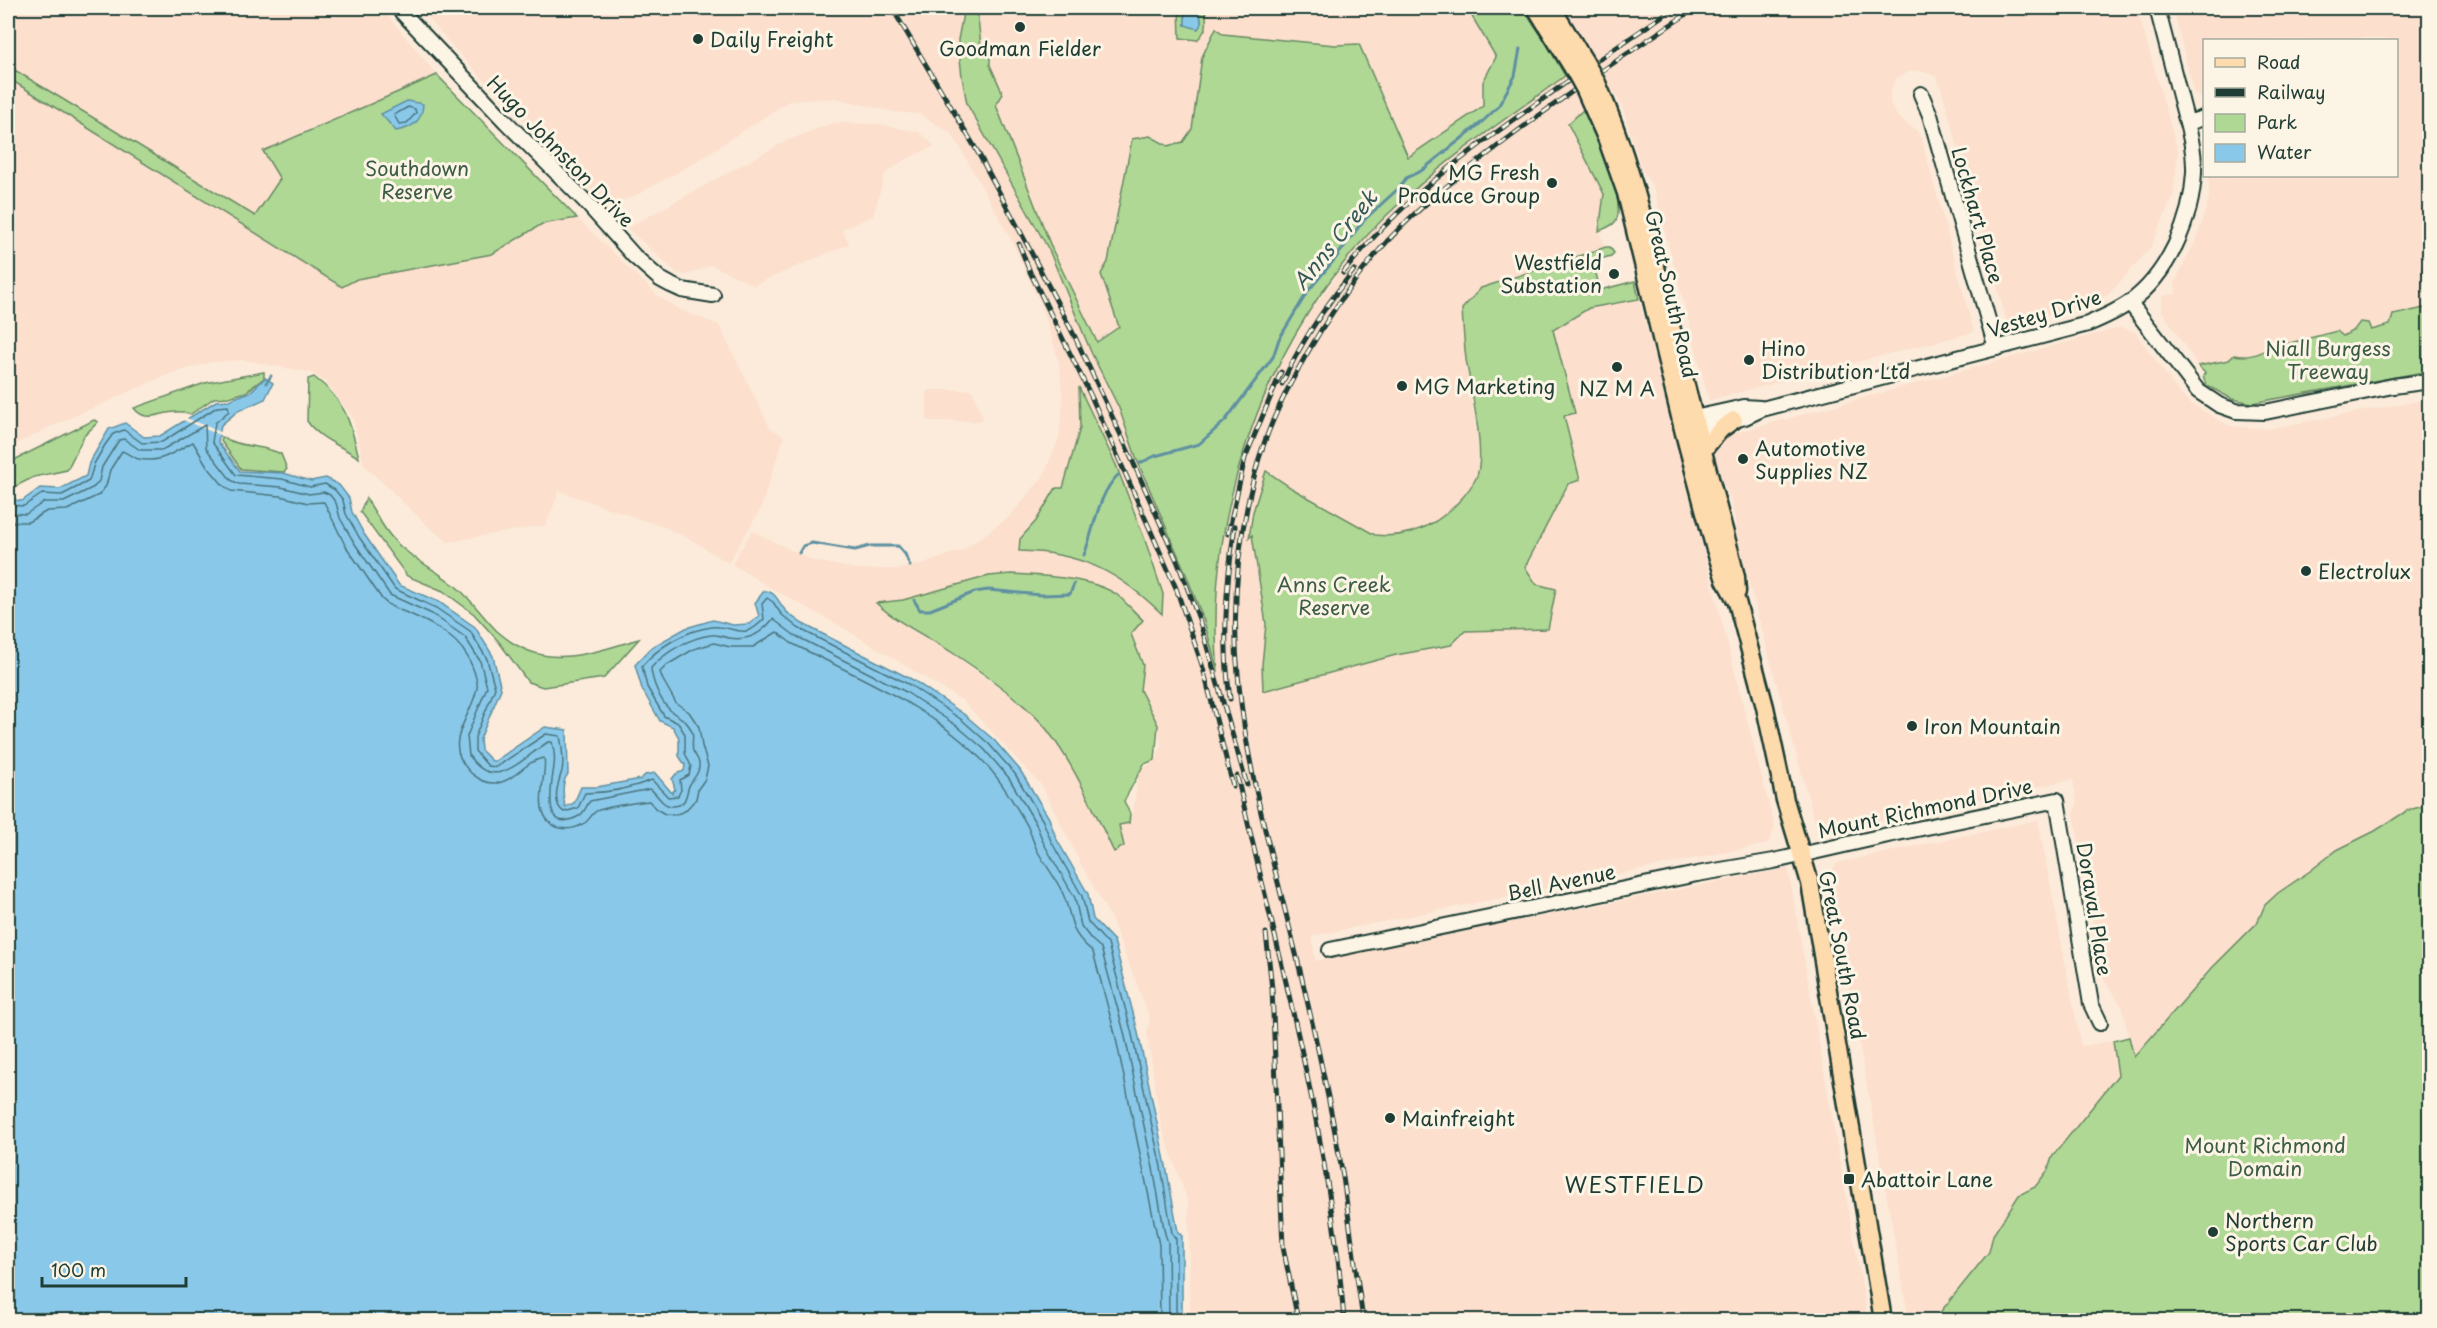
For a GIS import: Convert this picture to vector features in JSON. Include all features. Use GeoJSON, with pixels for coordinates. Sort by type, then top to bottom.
{"type":"FeatureCollection","features":[{"type":"Feature","properties":{"kind":"main road","name":"Great South Road"},"geometry":{"type":"LineString","coordinates":[[1536,8],[1580,66]]}},
{"type":"Feature","properties":{"kind":"main road","name":"Great South Road"},"geometry":{"type":"LineString","coordinates":[[1552,8],[1591,87],[1614,122],[1633,176],[1714,546],[1725,580],[1737,602]]}},
{"type":"Feature","properties":{"kind":"main road"},"geometry":{"type":"LineString","coordinates":[[1703,450],[1721,429],[1734,420]]}},
{"type":"Feature","properties":{"kind":"main road","name":"Great South Road"},"geometry":{"type":"LineString","coordinates":[[1689,425],[1703,450],[1736,577],[1737,602],[1765,707],[1785,800],[1810,883],[1883,1320]]}},
{"type":"Feature","properties":{"kind":"street","name":"Hugo Johnston Drive"},"geometry":{"type":"LineString","coordinates":[[398,8],[506,123],[585,201],[634,256],[660,279],[671,285],[682,290],[713,295]]}},
{"type":"Feature","properties":{"kind":"street","name":"Vestey Drive"},"geometry":{"type":"LineString","coordinates":[[1689,425],[1734,420],[1762,408],[2088,324],[2130,303],[2151,283],[2164,264],[2184,224],[2191,200],[2194,171],[2187,123],[2157,8]]}},
{"type":"Feature","properties":{"kind":"street","name":"Lockhart Place"},"geometry":{"type":"LineString","coordinates":[[1921,94],[1930,115],[1996,348]]}},
{"type":"Feature","properties":{"kind":"street"},"geometry":{"type":"LineString","coordinates":[[2187,123],[2203,119]]}},
{"type":"Feature","properties":{"kind":"street"},"geometry":{"type":"LineString","coordinates":[[2130,303],[2198,391],[2219,405],[2236,411],[2265,412],[2393,386],[2430,381]]}},
{"type":"Feature","properties":{"kind":"street","name":"Vestey Drive"},"geometry":{"type":"LineString","coordinates":[[1689,425],[1744,407],[1762,408]]}},
{"type":"Feature","properties":{"kind":"street","name":"Mount Richmond Drive"},"geometry":{"type":"LineString","coordinates":[[1801,855],[2057,800]]}},
{"type":"Feature","properties":{"kind":"street","name":"Doraval Place"},"geometry":{"type":"LineString","coordinates":[[2057,800],[2091,1004],[2100,1023]]}},
{"type":"Feature","properties":{"kind":"street","name":"Bell Avenue"},"geometry":{"type":"LineString","coordinates":[[1330,950],[1697,874],[1801,855]]}},
{"type":"Feature","properties":{"kind":"shaded area"},"geometry":{"type":"Polygon","coordinates":[[[8,8],[381,8],[437,75],[264,150],[280,179],[255,216],[8,66],[8,8]]]}},
{"type":"Feature","properties":{"kind":"shaded area"},"geometry":{"type":"Polygon","coordinates":[[[420,8],[1467,8],[1496,58],[1483,82],[1483,106],[1407,157],[1359,44],[1335,45],[1223,34],[1216,29],[1202,57],[1192,129],[1183,142],[1168,146],[1150,136],[1132,139],[1108,262],[1101,274],[1119,327],[1097,342],[1052,249],[1012,148],[1049,250],[1091,352],[1119,408],[1137,460],[1184,569],[1204,621],[1217,668],[1215,615],[1221,550],[1239,470],[1255,417],[1272,379],[1310,312],[1360,243],[1414,190],[1461,152],[1565,76],[1583,110],[1568,124],[1604,194],[1599,231],[1606,247],[1481,287],[1465,356],[1478,439],[1478,471],[1476,479],[1450,512],[1421,530],[1388,537],[1375,535],[1266,472],[1252,535],[1266,624],[1262,665],[1396,655],[1451,645],[1465,631],[1548,629],[1536,584],[1525,567],[1568,484],[1580,480],[1564,416],[1575,413],[1553,330],[1589,308],[1639,299],[1775,829],[1767,844],[1312,936],[1315,961],[1788,868],[1868,1320],[1190,1320],[1189,1205],[1161,1125],[1147,1034],[1150,1018],[1111,918],[1042,786],[963,701],[842,627],[732,564],[752,531],[811,560],[855,569],[896,569],[921,565],[963,550],[1009,517],[1043,477],[1059,438],[1063,402],[1059,363],[1043,309],[1010,237],[958,144],[951,133],[919,114],[894,112],[836,98],[789,101],[684,169],[633,197],[606,205],[462,57],[420,8]],[[1080,388],[1080,428],[1063,489],[1056,488],[1036,521],[1020,539],[1036,551],[1091,563],[1118,577],[1138,590],[1162,613],[1163,594],[1145,540],[1116,465],[1080,388]],[[989,576],[903,600],[891,617],[955,655],[1025,707],[1047,729],[1085,789],[1114,852],[1124,846],[1119,825],[1129,823],[1138,778],[1143,768],[1155,762],[1161,747],[1158,725],[1139,690],[1143,665],[1131,634],[1143,620],[1115,594],[1091,585],[1050,576],[989,576]]]}},
{"type":"Feature","properties":{"kind":"shaded area"},"geometry":{"type":"Polygon","coordinates":[[[1564,8],[2137,8],[2178,152],[2173,196],[2151,247],[2109,294],[2090,306],[2007,322],[1941,87],[1936,77],[1928,73],[1917,70],[1906,73],[1896,79],[1890,91],[1890,103],[1898,117],[1915,129],[1921,137],[1974,332],[1709,400],[1654,189],[1641,168],[1622,106],[1564,8]]]}},
{"type":"Feature","properties":{"kind":"shaded area"},"geometry":{"type":"Polygon","coordinates":[[[2173,8],[2429,8],[2429,316],[2198,366],[2162,311],[2162,296],[2176,294],[2175,282],[2197,238],[2209,199],[2209,177],[2398,177],[2398,39],[2362,37],[2357,39],[2203,39],[2203,99],[2194,93],[2173,8]]]}},
{"type":"Feature","properties":{"kind":"shaded area"},"geometry":{"type":"Polygon","coordinates":[[[8,78],[342,286],[530,230],[542,223],[577,218],[659,297],[681,310],[719,325],[770,428],[784,436],[760,510],[728,563],[690,539],[666,528],[559,491],[546,525],[448,542],[430,528],[364,465],[353,418],[326,382],[312,373],[245,360],[212,362],[169,374],[8,448],[8,78]]]}},
{"type":"Feature","properties":{"kind":"shaded area"},"geometry":{"type":"Polygon","coordinates":[[[833,123],[877,124],[919,132],[935,146],[904,160],[885,174],[873,216],[842,229],[849,244],[754,285],[711,265],[686,275],[677,273],[627,228],[786,141],[833,123]]]}},
{"type":"Feature","properties":{"kind":"shaded area"},"geometry":{"type":"Polygon","coordinates":[[[2119,328],[2134,331],[2180,394],[2191,404],[2230,426],[2267,429],[2429,399],[2429,805],[2407,811],[2323,863],[2265,905],[2257,923],[2212,968],[2133,1058],[2122,1006],[2102,977],[2074,813],[2077,804],[2073,779],[1828,832],[1816,826],[1741,554],[1732,504],[1714,459],[1716,446],[1724,436],[2119,328]]]}},
{"type":"Feature","properties":{"kind":"shaded area"},"geometry":{"type":"Polygon","coordinates":[[[927,390],[972,390],[983,419],[979,421],[927,421],[927,390]]]}},
{"type":"Feature","properties":{"kind":"shaded area"},"geometry":{"type":"Polygon","coordinates":[[[2038,820],[2081,1046],[2113,1041],[2119,1075],[2052,1157],[2048,1170],[2035,1187],[2019,1195],[1993,1235],[1989,1252],[1934,1320],[1909,1320],[1829,875],[1837,863],[2038,820]]]}},
{"type":"Feature","properties":{"kind":"green space"},"geometry":{"type":"Polygon","coordinates":[[[964,8],[977,8],[981,47],[990,50],[990,65],[1003,94],[996,105],[1052,249],[1097,342],[1119,327],[1101,274],[1108,262],[1132,139],[1150,136],[1168,146],[1183,142],[1192,129],[1202,57],[1216,28],[1223,34],[1335,45],[1359,44],[1408,157],[1483,106],[1483,82],[1496,57],[1467,8],[1522,8],[1542,36],[1565,76],[1473,142],[1387,215],[1345,261],[1309,312],[1278,367],[1253,426],[1234,486],[1221,548],[1216,610],[1218,672],[1204,621],[1137,460],[1119,408],[1091,352],[1049,250],[967,104],[958,40],[964,8]]]}},
{"type":"Feature","properties":{"kind":"green space"},"geometry":{"type":"Polygon","coordinates":[[[1179,8],[1185,8],[1185,25],[1201,24],[1200,8],[1205,8],[1206,25],[1204,32],[1197,40],[1180,38],[1179,8]]]}},
{"type":"Feature","properties":{"kind":"green space","name":"Southdown Reserve"},"geometry":{"type":"Polygon","coordinates":[[[8,66],[255,216],[280,179],[263,151],[437,75],[577,218],[542,224],[492,254],[357,279],[342,287],[8,78],[8,66]]]}},
{"type":"Feature","properties":{"kind":"green space"},"geometry":{"type":"Polygon","coordinates":[[[1583,110],[1608,166],[1617,200],[1618,213],[1615,222],[1599,231],[1604,194],[1568,124],[1583,110]]]}},
{"type":"Feature","properties":{"kind":"green space","name":"Anns Creek Reserve"},"geometry":{"type":"Polygon","coordinates":[[[1610,247],[1614,253],[1593,261],[1600,290],[1635,281],[1639,299],[1589,308],[1553,330],[1575,413],[1564,416],[1580,480],[1568,484],[1525,567],[1536,584],[1556,589],[1548,629],[1465,631],[1451,645],[1396,655],[1263,691],[1262,665],[1266,624],[1252,535],[1249,538],[1253,512],[1266,471],[1293,489],[1375,535],[1391,536],[1407,533],[1436,521],[1464,496],[1473,484],[1479,468],[1479,438],[1466,359],[1462,309],[1481,288],[1610,247]]]}},
{"type":"Feature","properties":{"kind":"green space"},"geometry":{"type":"Polygon","coordinates":[[[2429,266],[2430,302],[2422,268],[2429,266]]]}},
{"type":"Feature","properties":{"kind":"green space","name":"Niall Burgess Treeway"},"geometry":{"type":"Polygon","coordinates":[[[2429,307],[2429,371],[2252,403],[2232,399],[2206,385],[2203,376],[2205,373],[2198,366],[2229,360],[2234,355],[2255,355],[2266,349],[2337,331],[2343,336],[2354,330],[2360,322],[2368,323],[2371,330],[2390,325],[2393,315],[2429,307]]]}},
{"type":"Feature","properties":{"kind":"green space"},"geometry":{"type":"Polygon","coordinates":[[[264,372],[264,378],[246,392],[214,398],[191,414],[170,412],[148,416],[139,413],[134,408],[205,383],[264,372]]]}},
{"type":"Feature","properties":{"kind":"green space"},"geometry":{"type":"Polygon","coordinates":[[[314,377],[340,403],[353,433],[359,458],[318,433],[307,421],[308,379],[314,377]]]}},
{"type":"Feature","properties":{"kind":"green space"},"geometry":{"type":"Polygon","coordinates":[[[1079,387],[1116,465],[1145,540],[1163,594],[1162,614],[1130,587],[1097,567],[1061,555],[1019,551],[1020,539],[1036,521],[1056,488],[1063,488],[1080,428],[1079,387]]]}},
{"type":"Feature","properties":{"kind":"green space"},"geometry":{"type":"Polygon","coordinates":[[[94,420],[98,422],[84,436],[67,470],[34,477],[8,490],[8,463],[94,420]]]}},
{"type":"Feature","properties":{"kind":"green space"},"geometry":{"type":"Polygon","coordinates":[[[222,437],[281,454],[287,469],[284,472],[241,469],[221,441],[222,437]]]}},
{"type":"Feature","properties":{"kind":"green space"},"geometry":{"type":"Polygon","coordinates":[[[366,498],[396,542],[453,584],[497,631],[514,644],[549,656],[566,656],[584,654],[639,639],[604,678],[543,687],[528,682],[499,642],[474,614],[443,591],[407,576],[360,512],[366,498]]]}},
{"type":"Feature","properties":{"kind":"green space"},"geometry":{"type":"Polygon","coordinates":[[[1011,574],[1065,578],[1105,588],[1116,594],[1143,620],[1131,634],[1143,665],[1140,690],[1158,725],[1155,760],[1144,764],[1124,801],[1130,814],[1129,823],[1119,825],[1124,846],[1114,852],[1076,775],[1040,721],[979,671],[946,648],[895,618],[876,603],[903,600],[989,576],[1011,574]]]}},
{"type":"Feature","properties":{"kind":"green space","name":"Mount Richmond Domain"},"geometry":{"type":"Polygon","coordinates":[[[2429,805],[2429,1320],[1934,1320],[1989,1252],[1993,1235],[2019,1195],[2035,1187],[2048,1170],[2052,1157],[2118,1075],[2113,1041],[2129,1037],[2134,1057],[2212,968],[2257,923],[2265,905],[2278,893],[2337,850],[2375,831],[2408,810],[2429,805]]]}},
{"type":"Feature","properties":{"kind":"water"},"geometry":{"type":"Polygon","coordinates":[[[1185,8],[1200,8],[1201,24],[1198,29],[1185,25],[1185,8]]]}},
{"type":"Feature","properties":{"kind":"water"},"geometry":{"type":"Polygon","coordinates":[[[407,101],[423,104],[421,115],[411,126],[396,131],[381,114],[407,101]]]}},
{"type":"Feature","properties":{"kind":"water"},"geometry":{"type":"Polygon","coordinates":[[[265,378],[273,383],[265,399],[238,411],[221,425],[218,442],[240,471],[283,473],[311,481],[326,478],[339,485],[349,498],[352,512],[364,534],[399,585],[439,602],[475,627],[493,656],[501,689],[480,739],[481,750],[492,761],[495,761],[545,727],[567,730],[568,774],[563,790],[565,807],[574,803],[581,787],[597,787],[641,779],[645,775],[655,773],[672,793],[675,789],[672,779],[676,774],[684,771],[685,765],[679,756],[679,738],[673,727],[660,721],[642,689],[635,665],[652,647],[686,628],[713,620],[733,625],[749,624],[759,616],[755,603],[764,591],[774,595],[787,612],[801,623],[913,680],[965,715],[994,740],[1020,770],[1049,818],[1056,838],[1088,894],[1093,919],[1114,941],[1137,1028],[1178,1232],[1182,1236],[1182,1320],[8,1320],[8,523],[11,523],[8,515],[8,499],[22,501],[40,488],[60,489],[86,476],[89,463],[109,429],[125,423],[144,437],[160,436],[216,401],[229,400],[250,392],[265,378]]]}},
{"type":"Feature","properties":{"kind":"pier"},"geometry":{"type":"Polygon","coordinates":[[[184,417],[223,433],[222,436],[183,420],[184,417]]]}},
{"type":"Feature","properties":{"kind":"waterway","name":"Anns Creek"},"geometry":{"type":"LineString","coordinates":[[1140,463],[1155,456],[1199,444],[1225,421],[1273,357],[1279,339],[1308,291],[1363,221],[1400,187],[1406,178],[1421,171],[1498,107],[1515,76],[1520,49]]}},
{"type":"Feature","properties":{"kind":"waterway"},"geometry":{"type":"LineString","coordinates":[[266,383],[271,376]]}},
{"type":"Feature","properties":{"kind":"waterway","name":"Anns Creek"},"geometry":{"type":"LineString","coordinates":[[1084,555],[1101,502],[1118,475]]}},
{"type":"Feature","properties":{"kind":"waterway","name":"Anns Creek"},"geometry":{"type":"LineString","coordinates":[[799,553],[803,546],[812,543],[855,550],[870,546],[898,546],[905,554],[910,566]]}},
{"type":"Feature","properties":{"kind":"waterway","name":"Anns Creek"},"geometry":{"type":"LineString","coordinates":[[914,600],[920,610],[930,610],[975,592],[988,590],[1041,595],[1070,594],[1074,584]]}},
{"type":"Feature","properties":{"kind":"railway"},"geometry":{"type":"LineString","coordinates":[[892,8],[976,149],[1020,231],[1075,337],[1125,444],[1178,563],[1199,619],[1247,785]]}},
{"type":"Feature","properties":{"kind":"railway"},"geometry":{"type":"LineString","coordinates":[[1343,273],[1395,216],[1453,165],[1538,102],[1674,8]]}},
{"type":"Feature","properties":{"kind":"railway"},"geometry":{"type":"LineString","coordinates":[[1363,1320],[1343,1177],[1329,1104],[1303,983],[1258,798],[1239,685],[1236,631],[1237,578],[1244,525],[1255,473],[1275,416],[1305,358],[1340,302],[1390,238],[1436,195],[1502,143],[1598,74],[1696,8]]}},
{"type":"Feature","properties":{"kind":"railway"},"geometry":{"type":"LineString","coordinates":[[1019,244],[1030,272],[1091,396],[1176,588],[1203,668],[1233,786]]}},
{"type":"Feature","properties":{"kind":"railway"},"geometry":{"type":"LineString","coordinates":[[1282,384],[1314,325],[1354,270]]}},
{"type":"Feature","properties":{"kind":"railway"},"geometry":{"type":"LineString","coordinates":[[1228,534],[1245,458],[1281,372]]}},
{"type":"Feature","properties":{"kind":"railway"},"geometry":{"type":"LineString","coordinates":[[1230,699],[1226,656],[1226,612],[1235,526]]}},
{"type":"Feature","properties":{"kind":"railway"},"geometry":{"type":"LineString","coordinates":[[1237,776],[1315,1114],[1337,1251],[1344,1320]]}},
{"type":"Feature","properties":{"kind":"railway"},"geometry":{"type":"LineString","coordinates":[[1266,933],[1272,989],[1283,1247],[1298,1320]]}},
{"type":"Feature","properties":{"kind":"place","name":"Goodman Fielder"},"geometry":{"type":"Point","coordinates":[1020,27]}},
{"type":"Feature","properties":{"kind":"place","name":"Daily Freight"},"geometry":{"type":"Point","coordinates":[698,39]}},
{"type":"Feature","properties":{"kind":"place","name":"MG Fresh Produce Group"},"geometry":{"type":"Point","coordinates":[1552,183]}},
{"type":"Feature","properties":{"kind":"place","name":"Westfield Substation"},"geometry":{"type":"Point","coordinates":[1614,274]}},
{"type":"Feature","properties":{"kind":"place","name":"Hino Distribution Ltd"},"geometry":{"type":"Point","coordinates":[1749,360]}},
{"type":"Feature","properties":{"kind":"place","name":"NZ M A"},"geometry":{"type":"Point","coordinates":[1617,367]}},
{"type":"Feature","properties":{"kind":"place","name":"MG Marketing"},"geometry":{"type":"Point","coordinates":[1402,386]}},
{"type":"Feature","properties":{"kind":"place","name":"Automotive Supplies NZ"},"geometry":{"type":"Point","coordinates":[1743,459]}},
{"type":"Feature","properties":{"kind":"place","name":"Electrolux"},"geometry":{"type":"Point","coordinates":[2306,571]}},
{"type":"Feature","properties":{"kind":"place","name":"Iron Mountain"},"geometry":{"type":"Point","coordinates":[1912,726]}},
{"type":"Feature","properties":{"kind":"place","name":"Mainfreight"},"geometry":{"type":"Point","coordinates":[1390,1118]}},
{"type":"Feature","properties":{"kind":"place","name":"Abattoir Lane"},"geometry":{"type":"Point","coordinates":[1849,1179]}},
{"type":"Feature","properties":{"kind":"place","name":"Northern Sports Car Club"},"geometry":{"type":"Point","coordinates":[2213,1232]}},
{"type":"Feature","properties":{"kind":"district","name":"WESTFIELD"},"geometry":{"type":"Point","coordinates":[1635,1183]}}]}
